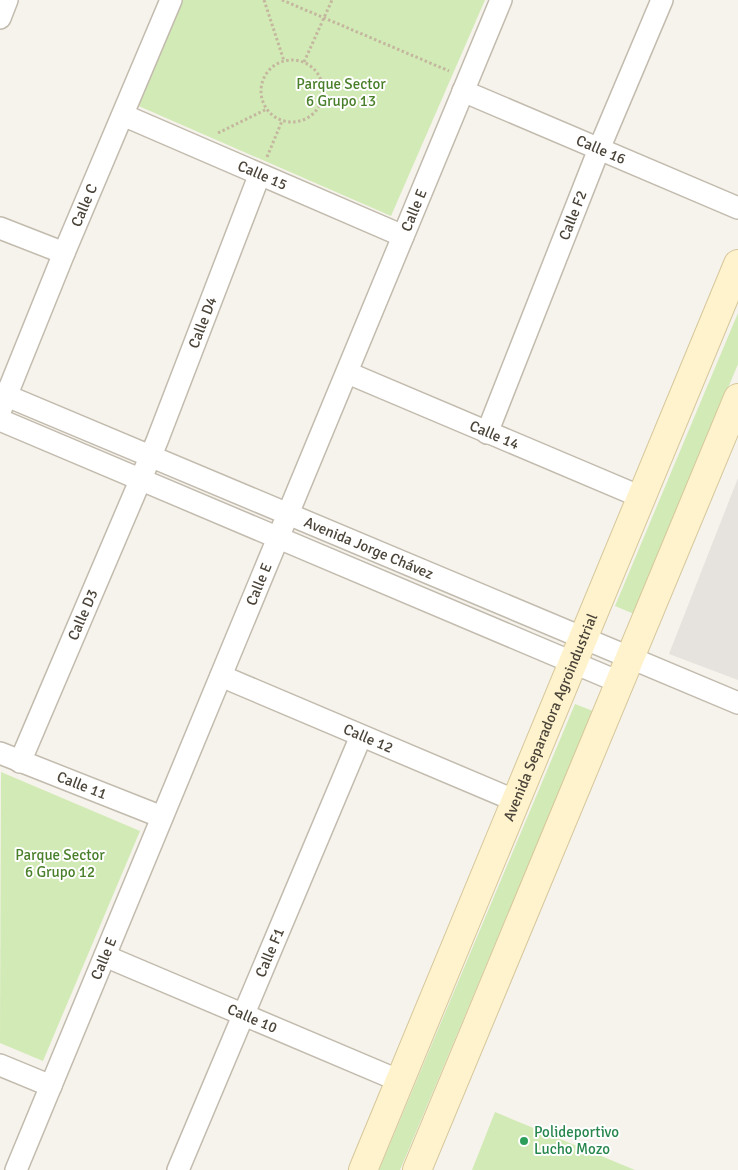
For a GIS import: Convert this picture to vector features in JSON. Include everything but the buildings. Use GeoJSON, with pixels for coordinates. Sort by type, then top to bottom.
{"type":"FeatureCollection","features":[{"type":"Feature","properties":{"kind":"street"},"geometry":{"type":"LineString","coordinates":[[0,18],[7,0]]}},
{"type":"Feature","properties":{"kind":"street","name":"Calle C"},"geometry":{"type":"LineString","coordinates":[[2,400],[170,0]]}},
{"type":"Feature","properties":{"kind":"street","name":"Calle E"},"geometry":{"type":"LineString","coordinates":[[16,1170],[501,0]]}},
{"type":"Feature","properties":{"kind":"street","name":"Calle F2"},"geometry":{"type":"LineString","coordinates":[[487,433],[599,149],[662,0]]}},
{"type":"Feature","properties":{"kind":"street","name":"Calle 16"},"geometry":{"type":"LineString","coordinates":[[465,85],[599,149],[738,208]]}},
{"type":"Feature","properties":{"kind":"street","name":"Calle 15"},"geometry":{"type":"LineString","coordinates":[[123,115],[264,163],[403,236]]}},
{"type":"Feature","properties":{"kind":"street","name":"Calle D4"},"geometry":{"type":"LineString","coordinates":[[146,469],[264,163]]}},
{"type":"Feature","properties":{"kind":"street"},"geometry":{"type":"LineString","coordinates":[[0,228],[64,253]]}},
{"type":"Feature","properties":{"kind":"street","name":"Avenida Separadora Agroindustrial"},"geometry":{"type":"LineString","coordinates":[[363,1170],[738,264]]}},
{"type":"Feature","properties":{"kind":"street","name":"Calle 14"},"geometry":{"type":"LineString","coordinates":[[348,373],[641,497]]}},
{"type":"Feature","properties":{"kind":"street"},"geometry":{"type":"LineString","coordinates":[[416,1170],[738,398]]}},
{"type":"Feature","properties":{"kind":"street","name":"Avenida Jorge Chávez"},"geometry":{"type":"LineString","coordinates":[[2,400],[146,469],[278,537],[578,650],[630,658],[738,703]]}},
{"type":"Feature","properties":{"kind":"street","name":"Avenida Jorge Chávez"},"geometry":{"type":"LineString","coordinates":[[0,420],[288,514],[578,650],[619,682]]}},
{"type":"Feature","properties":{"kind":"street","name":"Calle D3"},"geometry":{"type":"LineString","coordinates":[[20,762],[146,469]]}},
{"type":"Feature","properties":{"kind":"street","name":"Calle 12"},"geometry":{"type":"LineString","coordinates":[[221,676],[516,801]]}},
{"type":"Feature","properties":{"kind":"street","name":"Calle F1"},"geometry":{"type":"LineString","coordinates":[[178,1170],[360,736]]}},
{"type":"Feature","properties":{"kind":"street","name":"Calle 11"},"geometry":{"type":"LineString","coordinates":[[0,753],[162,817]]}},
{"type":"Feature","properties":{"kind":"street","name":"Calle 10"},"geometry":{"type":"LineString","coordinates":[[105,956],[400,1081]]}},
{"type":"Feature","properties":{"kind":"street"},"geometry":{"type":"LineString","coordinates":[[0,1065],[51,1086]]}},
{"type":"Feature","properties":{"kind":"path"},"geometry":{"type":"LineString","coordinates":[[264,0],[284,61]]}},
{"type":"Feature","properties":{"kind":"path"},"geometry":{"type":"LineString","coordinates":[[282,0],[465,85]]}},
{"type":"Feature","properties":{"kind":"path"},"geometry":{"type":"LineString","coordinates":[[304,62],[332,0]]}},
{"type":"Feature","properties":{"kind":"path"},"geometry":{"type":"LineString","coordinates":[[284,61],[304,62],[320,76],[323,97],[319,107],[308,118],[293,123],[282,121],[267,109],[263,100],[263,81],[275,65],[284,61]]}},
{"type":"Feature","properties":{"kind":"path"},"geometry":{"type":"LineString","coordinates":[[222,139],[212,135],[267,109]]}},
{"type":"Feature","properties":{"kind":"path"},"geometry":{"type":"LineString","coordinates":[[264,163],[282,121]]}},
{"type":"Feature","properties":{"kind":"shaded area"},"geometry":{"type":"Polygon","coordinates":[[[738,478],[738,680],[669,654],[738,478]]]}},
{"type":"Feature","properties":{"kind":"green space","name":"Parque Sector 6 Grupo 13"},"geometry":{"type":"Polygon","coordinates":[[[179,0],[485,0],[391,216],[134,104],[179,0]]]}},
{"type":"Feature","properties":{"kind":"green space"},"geometry":{"type":"Polygon","coordinates":[[[738,313],[738,364],[634,614],[615,606],[738,313]]]}},
{"type":"Feature","properties":{"kind":"green space"},"geometry":{"type":"Polygon","coordinates":[[[575,704],[593,711],[400,1170],[379,1170],[575,704]]]}},
{"type":"Feature","properties":{"kind":"green space","name":"Parque Sector 6 Grupo 12"},"geometry":{"type":"Polygon","coordinates":[[[1,772],[140,831],[43,1061],[0,1043],[1,772]]]}},
{"type":"Feature","properties":{"kind":"green space","name":"Polideportivo Lucho Mozo"},"geometry":{"type":"Polygon","coordinates":[[[495,1112],[635,1170],[472,1170],[495,1112]]]}},
{"type":"Feature","properties":{"kind":"place","name":"Polideportivo Lucho Mozo"},"geometry":{"type":"Point","coordinates":[524,1141]}}]}
